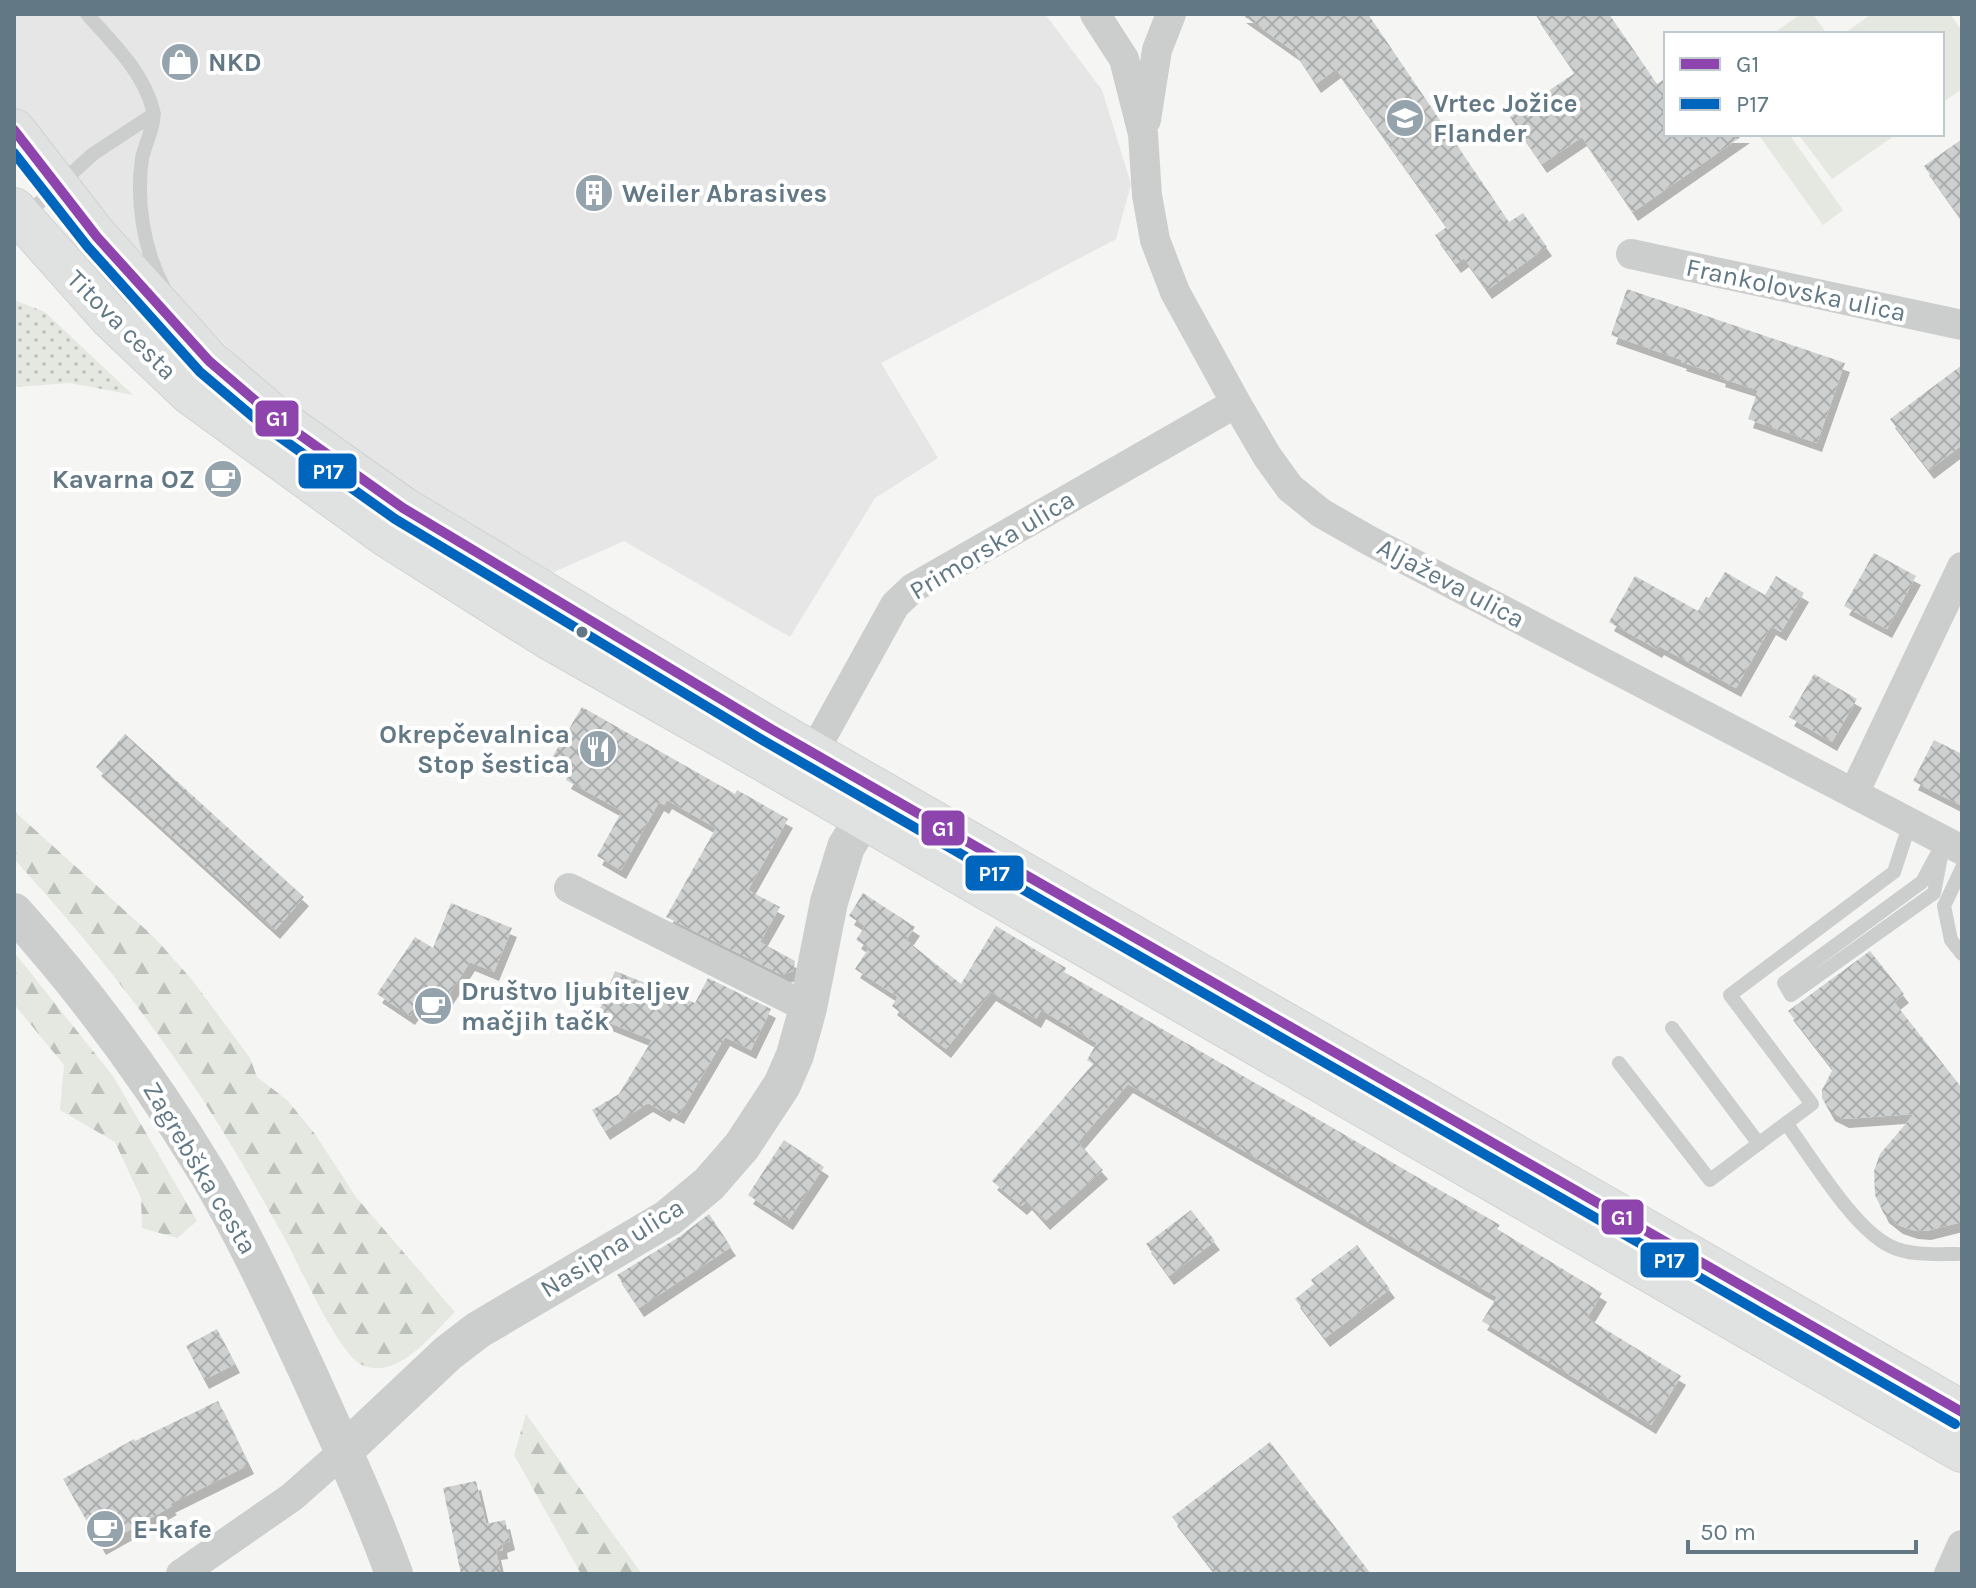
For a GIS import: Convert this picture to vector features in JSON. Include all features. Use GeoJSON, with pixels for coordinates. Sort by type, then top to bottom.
{"type":"FeatureCollection","features":[{"type":"Feature","properties":{"kind":"main road","name":"Titova cesta"},"geometry":{"type":"LineString","coordinates":[[14,130],[97,237],[209,361],[272,415],[403,508],[813,753],[1962,1412]]}},
{"type":"Feature","properties":{"kind":"main road","name":"Titova cesta"},"geometry":{"type":"LineString","coordinates":[[17,217],[111,318],[191,394],[387,536],[547,637],[1962,1451]]}},
{"type":"Feature","properties":{"kind":"street","name":"Aljaževa ulica"},"geometry":{"type":"LineString","coordinates":[[1095,14],[1124,59],[1143,134],[1147,195],[1155,240],[1175,292],[1267,456],[1290,488],[1321,513],[1370,541],[1953,846]]}},
{"type":"Feature","properties":{"kind":"street","name":"Aljaževa ulica"},"geometry":{"type":"LineString","coordinates":[[1143,134],[1157,50],[1171,14]]}},
{"type":"Feature","properties":{"kind":"street","name":"Frankolovska ulica"},"geometry":{"type":"LineString","coordinates":[[1631,254],[1962,325]]}},
{"type":"Feature","properties":{"kind":"street","name":"Primorska ulica"},"geometry":{"type":"LineString","coordinates":[[813,753],[895,605],[913,588],[1236,403]]}},
{"type":"Feature","properties":{"kind":"street"},"geometry":{"type":"LineString","coordinates":[[1854,793],[1962,567]]}},
{"type":"Feature","properties":{"kind":"street","name":"Nasipna ulica"},"geometry":{"type":"LineString","coordinates":[[344,1451],[415,1382],[478,1330],[668,1218],[709,1184],[742,1146],[782,1085],[808,1008],[829,902],[846,847],[863,819]]}},
{"type":"Feature","properties":{"kind":"street"},"geometry":{"type":"LineString","coordinates":[[569,888],[808,1008]]}},
{"type":"Feature","properties":{"kind":"street","name":"Zagrebška cesta"},"geometry":{"type":"LineString","coordinates":[[14,912],[98,1012],[150,1082],[209,1176],[259,1267],[344,1451]]}},
{"type":"Feature","properties":{"kind":"street"},"geometry":{"type":"LineString","coordinates":[[181,1574],[292,1497],[344,1451],[373,1515],[394,1574]]}},
{"type":"Feature","properties":{"kind":"street"},"geometry":{"type":"LineString","coordinates":[[1949,1574],[1962,1545]]}},
{"type":"Feature","properties":{"kind":"lane"},"geometry":{"type":"LineString","coordinates":[[87,14],[138,73],[154,114],[143,157],[139,197],[150,252],[166,292],[209,361]]}},
{"type":"Feature","properties":{"kind":"lane"},"geometry":{"type":"LineString","coordinates":[[17,217],[93,154],[154,114]]}},
{"type":"Feature","properties":{"kind":"lane"},"geometry":{"type":"LineString","coordinates":[[1619,1063],[1710,1180],[1812,1104],[1730,995],[1894,872],[1910,823]]}},
{"type":"Feature","properties":{"kind":"lane"},"geometry":{"type":"LineString","coordinates":[[1953,846],[1934,893],[1791,995],[1784,983],[1922,882],[1953,846]]}},
{"type":"Feature","properties":{"kind":"lane"},"geometry":{"type":"LineString","coordinates":[[1962,868],[1944,906],[1951,940],[1962,954]]}},
{"type":"Feature","properties":{"kind":"lane"},"geometry":{"type":"LineString","coordinates":[[1672,1028],[1759,1144]]}},
{"type":"Feature","properties":{"kind":"lane"},"geometry":{"type":"LineString","coordinates":[[1786,1123],[1862,1226],[1891,1247],[1913,1252],[1958,1254]]}},
{"type":"Feature","properties":{"kind":"shaded area"},"geometry":{"type":"Polygon","coordinates":[[[14,14],[1045,14],[1102,90],[1131,184],[1116,239],[881,363],[938,458],[875,498],[790,637],[624,541],[545,576],[415,493],[256,376],[138,257],[14,112],[14,14]]]}},
{"type":"Feature","properties":{"kind":"green space"},"geometry":{"type":"Polygon","coordinates":[[[1801,14],[1813,14],[1826,32],[1775,32],[1801,14]]]}},
{"type":"Feature","properties":{"kind":"green space"},"geometry":{"type":"Polygon","coordinates":[[[1872,14],[1950,14],[1962,31],[1962,89],[1944,102],[1944,32],[1846,32],[1872,14]]]}},
{"type":"Feature","properties":{"kind":"green space"},"geometry":{"type":"Polygon","coordinates":[[[1759,136],[1790,136],[1843,210],[1823,225],[1759,136]]]}},
{"type":"Feature","properties":{"kind":"green space"},"geometry":{"type":"Polygon","coordinates":[[[1800,136],[1894,136],[1832,179],[1800,136]]]}},
{"type":"Feature","properties":{"kind":"green space"},"geometry":{"type":"Polygon","coordinates":[[[14,300],[45,312],[133,395],[70,383],[14,387],[14,300]]]}},
{"type":"Feature","properties":{"kind":"green space"},"geometry":{"type":"Polygon","coordinates":[[[14,811],[154,937],[193,981],[250,1058],[257,1077],[287,1100],[315,1134],[356,1197],[455,1312],[413,1353],[388,1367],[375,1368],[362,1365],[342,1344],[244,1166],[156,1031],[73,926],[14,859],[14,811]]]}},
{"type":"Feature","properties":{"kind":"green space"},"geometry":{"type":"Polygon","coordinates":[[[14,952],[113,1076],[197,1221],[177,1238],[142,1228],[141,1198],[115,1142],[60,1110],[64,1065],[14,1004],[14,952]]]}},
{"type":"Feature","properties":{"kind":"green space"},"geometry":{"type":"Polygon","coordinates":[[[526,1414],[642,1574],[581,1574],[514,1455],[526,1414]]]}},
{"type":"Feature","properties":{"kind":"building"},"geometry":{"type":"Polygon","coordinates":[[[1241,14],[1368,14],[1509,222],[1523,213],[1547,247],[1487,290],[1464,258],[1456,264],[1435,235],[1447,227],[1336,69],[1316,84],[1295,52],[1241,14]]]}},
{"type":"Feature","properties":{"kind":"building"},"geometry":{"type":"Polygon","coordinates":[[[1535,14],[1609,14],[1657,84],[1664,79],[1664,136],[1742,136],[1633,212],[1582,137],[1542,164],[1510,117],[1575,73],[1535,14]]]}},
{"type":"Feature","properties":{"kind":"building"},"geometry":{"type":"Polygon","coordinates":[[[1962,139],[1962,220],[1924,166],[1962,139]]]}},
{"type":"Feature","properties":{"kind":"building"},"geometry":{"type":"Polygon","coordinates":[[[1627,289],[1845,363],[1817,443],[1748,419],[1758,390],[1611,335],[1627,289]]]}},
{"type":"Feature","properties":{"kind":"building"},"geometry":{"type":"Polygon","coordinates":[[[1962,365],[1962,445],[1929,470],[1890,419],[1962,365]]]}},
{"type":"Feature","properties":{"kind":"building"},"geometry":{"type":"Polygon","coordinates":[[[1874,553],[1916,576],[1887,629],[1844,606],[1874,553]]]}},
{"type":"Feature","properties":{"kind":"building"},"geometry":{"type":"Polygon","coordinates":[[[1725,572],[1765,595],[1776,576],[1804,593],[1781,632],[1771,626],[1736,688],[1609,622],[1635,576],[1698,611],[1725,572]]]}},
{"type":"Feature","properties":{"kind":"building"},"geometry":{"type":"Polygon","coordinates":[[[1814,674],[1857,699],[1832,742],[1789,717],[1814,674]]]}},
{"type":"Feature","properties":{"kind":"building"},"geometry":{"type":"Polygon","coordinates":[[[582,707],[735,794],[737,790],[788,819],[748,890],[780,907],[760,942],[795,961],[793,971],[782,975],[666,917],[716,828],[667,800],[664,805],[659,802],[621,870],[597,856],[622,811],[566,780],[573,767],[553,756],[582,707]]]}},
{"type":"Feature","properties":{"kind":"building"},"geometry":{"type":"Polygon","coordinates":[[[125,734],[304,897],[275,930],[96,767],[125,734]]]}},
{"type":"Feature","properties":{"kind":"building"},"geometry":{"type":"Polygon","coordinates":[[[1934,740],[1962,754],[1962,806],[1913,781],[1934,740]]]}},
{"type":"Feature","properties":{"kind":"building"},"geometry":{"type":"Polygon","coordinates":[[[863,893],[915,927],[906,940],[961,984],[996,926],[1066,968],[1064,972],[1500,1225],[1497,1229],[1602,1293],[1587,1318],[1681,1376],[1651,1425],[1482,1321],[1497,1297],[1128,1084],[1078,1142],[1103,1170],[1045,1221],[1027,1201],[1022,1206],[992,1181],[1093,1064],[1087,1060],[1097,1043],[1041,1010],[1036,1019],[991,992],[946,1049],[892,1006],[898,997],[855,969],[869,948],[856,940],[865,926],[849,916],[863,893]]]}},
{"type":"Feature","properties":{"kind":"building"},"geometry":{"type":"Polygon","coordinates":[[[451,903],[512,928],[494,972],[470,962],[436,1014],[419,1003],[410,1016],[377,994],[415,937],[433,948],[451,903]]]}},
{"type":"Feature","properties":{"kind":"building"},"geometry":{"type":"Polygon","coordinates":[[[1870,951],[1904,994],[1894,1002],[1962,1088],[1962,1222],[1926,1231],[1913,1230],[1898,1225],[1884,1214],[1875,1195],[1874,1171],[1880,1154],[1914,1114],[1844,1119],[1830,1112],[1822,1098],[1822,1090],[1833,1069],[1788,1011],[1870,951]]]}},
{"type":"Feature","properties":{"kind":"building"},"geometry":{"type":"Polygon","coordinates":[[[615,971],[695,1003],[708,978],[771,1009],[751,1050],[725,1037],[679,1115],[668,1109],[665,1113],[648,1103],[605,1131],[592,1110],[619,1094],[652,1040],[600,1019],[603,1012],[599,1011],[615,971]]]}},
{"type":"Feature","properties":{"kind":"building"},"geometry":{"type":"Polygon","coordinates":[[[784,1140],[824,1167],[788,1221],[748,1195],[784,1140]]]}},
{"type":"Feature","properties":{"kind":"building"},"geometry":{"type":"Polygon","coordinates":[[[1191,1210],[1215,1241],[1169,1276],[1146,1244],[1191,1210]]]}},
{"type":"Feature","properties":{"kind":"building"},"geometry":{"type":"Polygon","coordinates":[[[709,1214],[731,1247],[639,1308],[617,1275],[679,1237],[709,1214]]]}},
{"type":"Feature","properties":{"kind":"building"},"geometry":{"type":"Polygon","coordinates":[[[1357,1245],[1390,1289],[1325,1338],[1295,1299],[1314,1284],[1311,1280],[1357,1245]]]}},
{"type":"Feature","properties":{"kind":"building"},"geometry":{"type":"Polygon","coordinates":[[[217,1329],[235,1364],[204,1380],[186,1346],[217,1329]]]}},
{"type":"Feature","properties":{"kind":"building"},"geometry":{"type":"Polygon","coordinates":[[[218,1401],[249,1465],[170,1504],[172,1506],[101,1546],[63,1479],[134,1439],[218,1401]]]}},
{"type":"Feature","properties":{"kind":"building"},"geometry":{"type":"Polygon","coordinates":[[[1270,1442],[1371,1574],[1216,1574],[1172,1517],[1270,1442]]]}},
{"type":"Feature","properties":{"kind":"building"},"geometry":{"type":"Polygon","coordinates":[[[476,1481],[486,1524],[505,1520],[510,1541],[502,1544],[503,1550],[496,1551],[501,1574],[461,1574],[443,1488],[476,1481]]]}},
{"type":"Feature","properties":{"kind":"transit line","name":"G1"},"geometry":{"type":"LineString","coordinates":[[14,130],[97,237],[209,361],[272,415],[403,508],[771,729],[1962,1412]]}},
{"type":"Feature","properties":{"kind":"transit line","name":"P17"},"geometry":{"type":"LineString","coordinates":[[14,153],[87,246],[200,372],[264,426],[395,519],[764,741],[1955,1424]]}},
{"type":"Feature","properties":{"kind":"place","name":"NKD"},"geometry":{"type":"Point","coordinates":[180,62]}},
{"type":"Feature","properties":{"kind":"place","name":"Vrtec Jožice Flander"},"geometry":{"type":"Point","coordinates":[1405,118]}},
{"type":"Feature","properties":{"kind":"place","name":"Weiler Abrasives"},"geometry":{"type":"Point","coordinates":[594,193]}},
{"type":"Feature","properties":{"kind":"place","name":"Kavarna OZ"},"geometry":{"type":"Point","coordinates":[223,479]}},
{"type":"Feature","properties":{"kind":"place","name":"Okrepčevalnica Stop šestica"},"geometry":{"type":"Point","coordinates":[598,749]}},
{"type":"Feature","properties":{"kind":"place","name":"Društvo ljubiteljev mačjih tačk"},"geometry":{"type":"Point","coordinates":[433,1006]}},
{"type":"Feature","properties":{"kind":"place","name":"E-kafe"},"geometry":{"type":"Point","coordinates":[105,1529]}}]}
